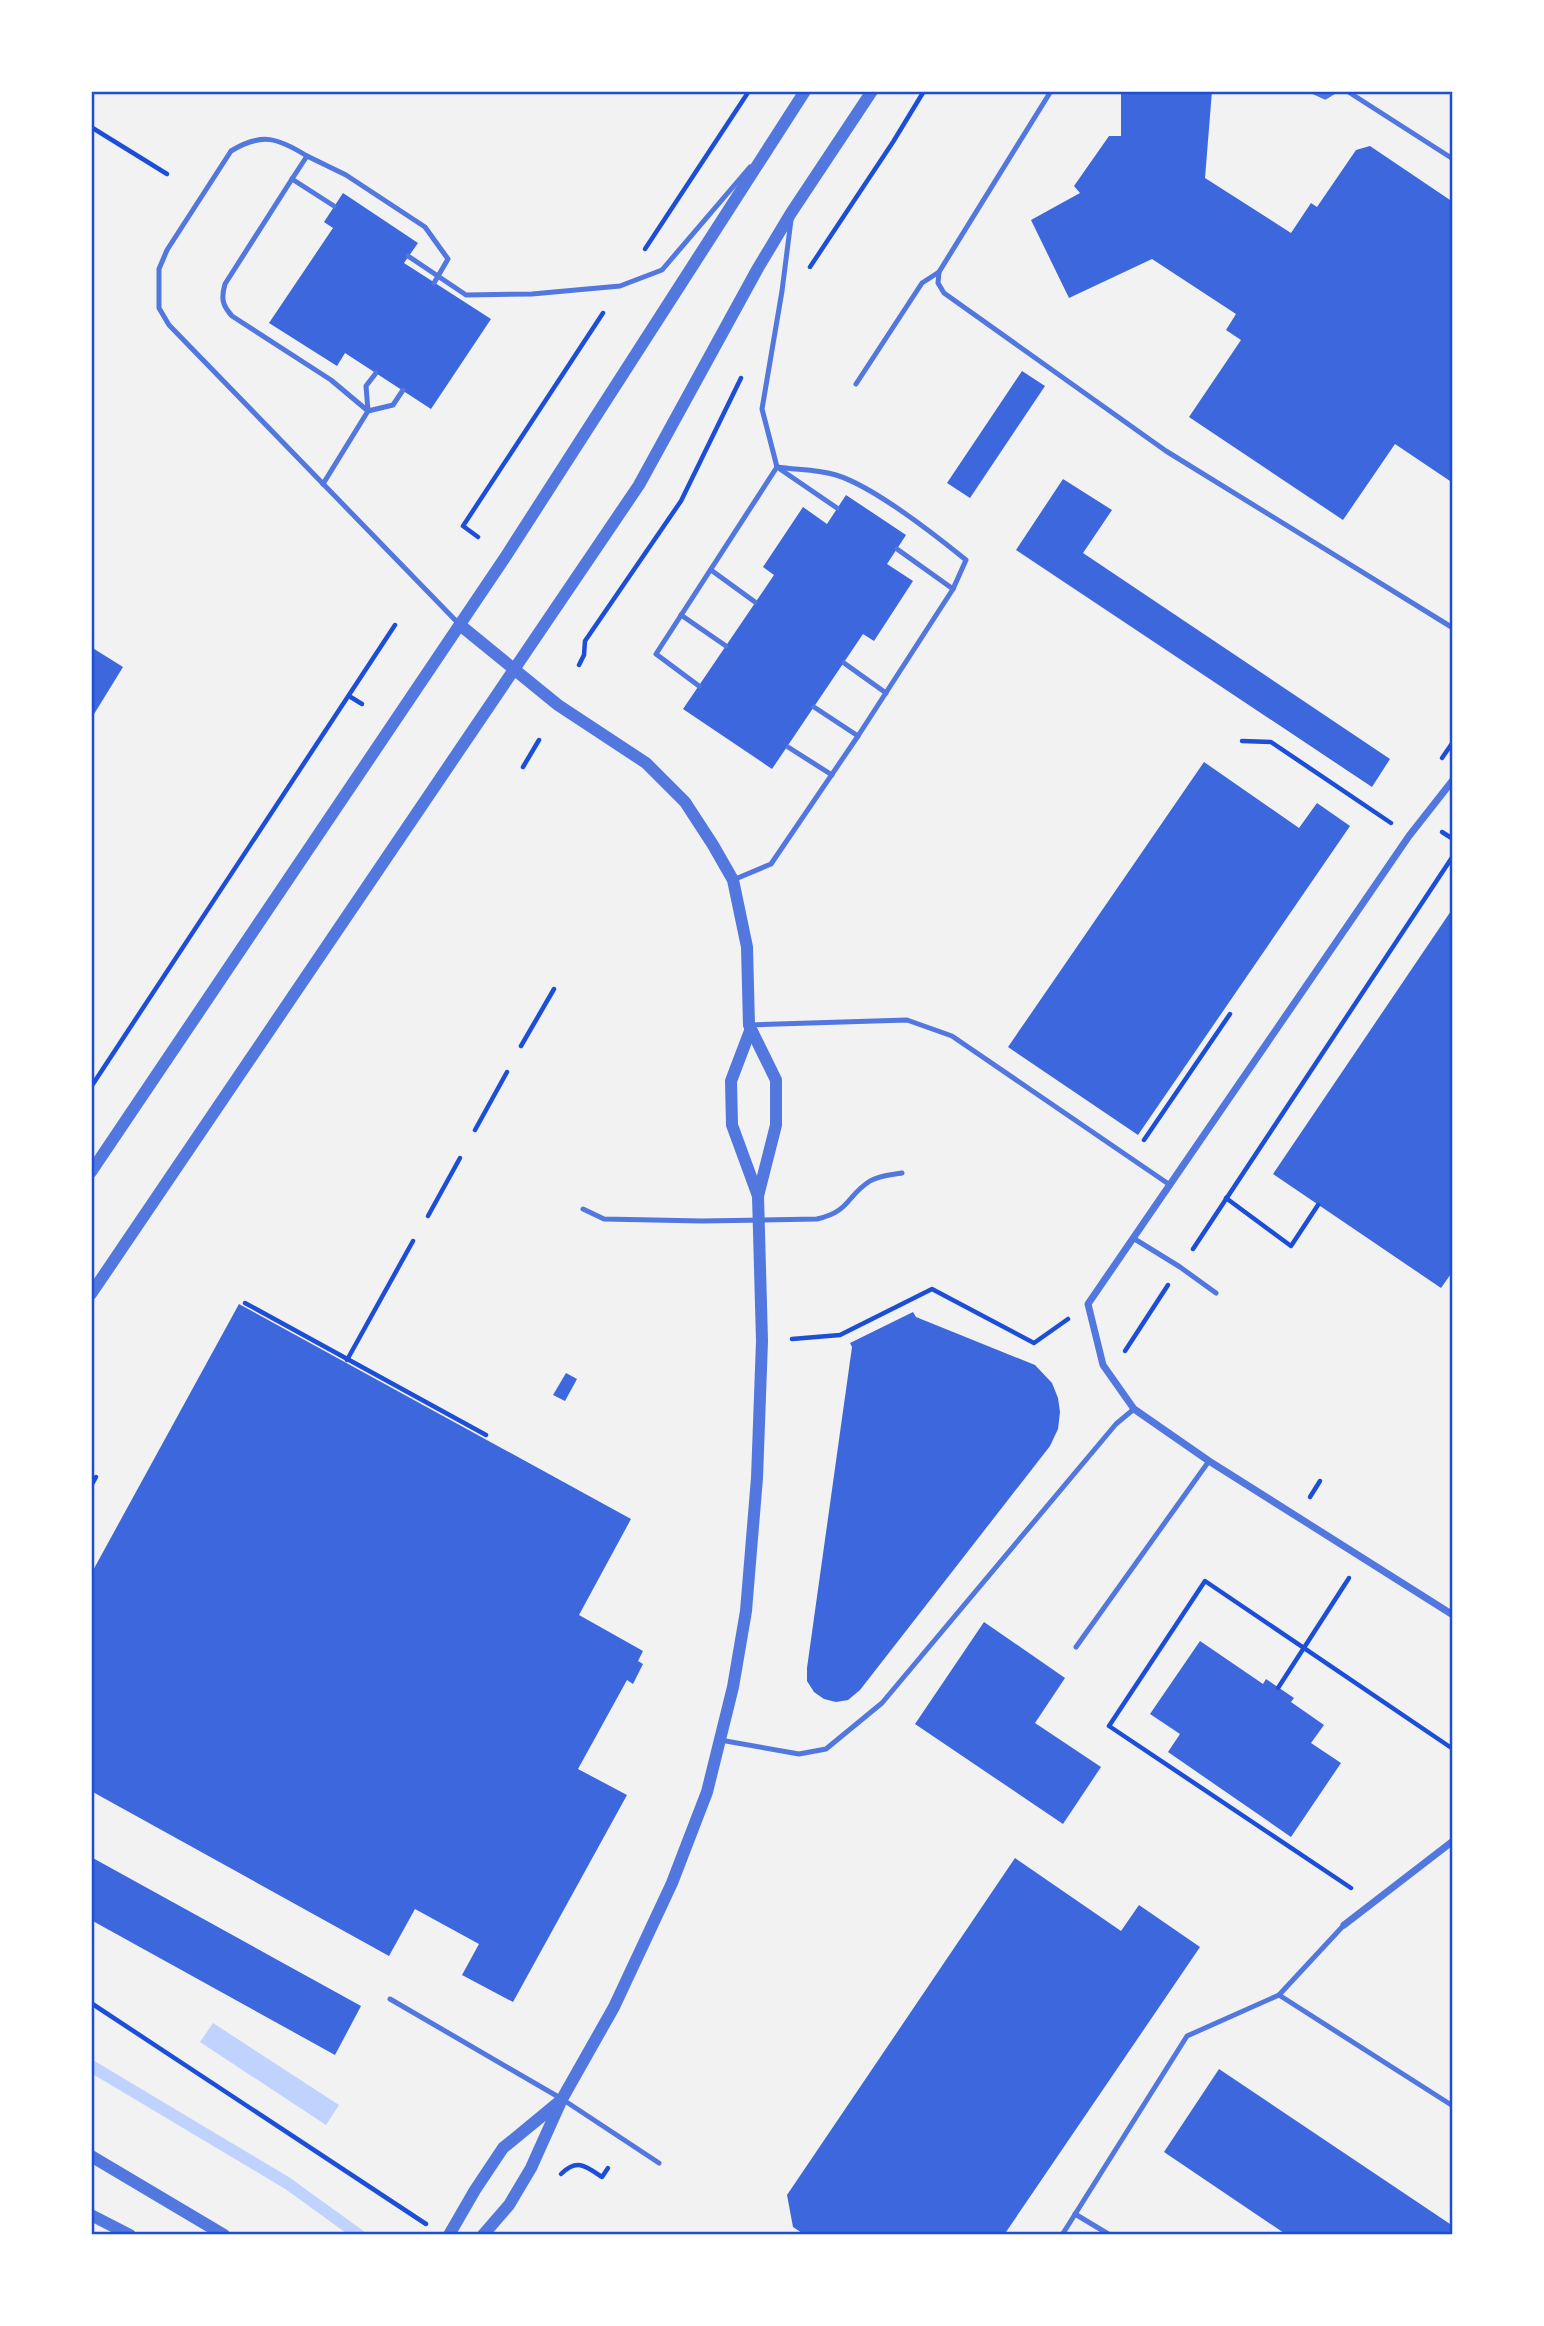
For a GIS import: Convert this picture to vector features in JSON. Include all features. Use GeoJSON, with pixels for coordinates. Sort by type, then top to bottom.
{"type":"FeatureCollection","features":[{"type":"Feature","properties":{"kind":"street"},"geometry":{"type":"LineString","coordinates":[[91,1172],[506,556],[805,91]]}},
{"type":"Feature","properties":{"kind":"street"},"geometry":{"type":"LineString","coordinates":[[91,1294],[639,485],[758,268],[872,91]]}},
{"type":"Feature","properties":{"kind":"street"},"geometry":{"type":"LineString","coordinates":[[460,625],[558,705],[646,762],[685,802],[733,880],[747,947],[749,1028],[732,1081],[732,1125],[758,1196]]}},
{"type":"Feature","properties":{"kind":"street"},"geometry":{"type":"LineString","coordinates":[[1453,780],[1409,836],[1088,1304],[1103,1365],[1134,1409],[1209,1461],[1453,1615]]}},
{"type":"Feature","properties":{"kind":"street"},"geometry":{"type":"LineString","coordinates":[[482,2235],[509,2205],[531,2168],[562,2099],[614,2007],[672,1883],[708,1792],[733,1688],[746,1611],[757,1478],[762,1341],[758,1196],[776,1125],[776,1080],[749,1028]]}},
{"type":"Feature","properties":{"kind":"street"},"geometry":{"type":"LineString","coordinates":[[1344,1925],[1453,1841]]}},
{"type":"Feature","properties":{"kind":"street"},"geometry":{"type":"LineString","coordinates":[[449,2235],[503,2148],[562,2099]]}},
{"type":"Feature","properties":{"kind":"street"},"geometry":{"type":"LineString","coordinates":[[91,2156],[224,2235]]}},
{"type":"Feature","properties":{"kind":"street"},"geometry":{"type":"LineString","coordinates":[[91,2215],[130,2235]]}},
{"type":"Feature","properties":{"kind":"lane"},"geometry":{"type":"LineString","coordinates":[[856,384],[922,283],[939,272],[1051,91]]}},
{"type":"Feature","properties":{"kind":"lane"},"geometry":{"type":"LineString","coordinates":[[1312,91],[1325,97],[1335,91]]}},
{"type":"Feature","properties":{"kind":"lane"},"geometry":{"type":"LineString","coordinates":[[1347,91],[1453,159]]}},
{"type":"Feature","properties":{"kind":"lane"},"geometry":{"type":"LineString","coordinates":[[408,256],[439,275],[465,298],[620,286],[662,270],[777,135]]}},
{"type":"Feature","properties":{"kind":"lane"},"geometry":{"type":"LineString","coordinates":[[434,283],[448,259],[425,227],[346,175],[285,143],[257,139],[243,143],[231,151],[167,250],[159,269],[159,308],[169,325],[460,625]]}},
{"type":"Feature","properties":{"kind":"lane"},"geometry":{"type":"LineString","coordinates":[[307,156],[225,284],[221,297],[232,316],[331,380],[368,411]]}},
{"type":"Feature","properties":{"kind":"lane"},"geometry":{"type":"LineString","coordinates":[[292,179],[334,206]]}},
{"type":"Feature","properties":{"kind":"lane"},"geometry":{"type":"LineString","coordinates":[[791,213],[782,291],[762,409],[777,467],[837,508]]}},
{"type":"Feature","properties":{"kind":"lane"},"geometry":{"type":"LineString","coordinates":[[939,272],[938,283],[944,293],[1166,451],[1453,628]]}},
{"type":"Feature","properties":{"kind":"lane"},"geometry":{"type":"LineString","coordinates":[[323,484],[368,411],[366,386],[376,373]]}},
{"type":"Feature","properties":{"kind":"lane"},"geometry":{"type":"LineString","coordinates":[[368,411],[393,405],[402,390]]}},
{"type":"Feature","properties":{"kind":"lane"},"geometry":{"type":"LineString","coordinates":[[733,880],[771,864],[953,589],[966,560],[942,540],[858,483],[833,474],[777,467]]}},
{"type":"Feature","properties":{"kind":"lane"},"geometry":{"type":"LineString","coordinates":[[699,686],[656,654],[777,467]]}},
{"type":"Feature","properties":{"kind":"lane"},"geometry":{"type":"LineString","coordinates":[[897,549],[953,589]]}},
{"type":"Feature","properties":{"kind":"lane"},"geometry":{"type":"LineString","coordinates":[[711,570],[755,602]]}},
{"type":"Feature","properties":{"kind":"lane"},"geometry":{"type":"LineString","coordinates":[[681,615],[726,646]]}},
{"type":"Feature","properties":{"kind":"lane"},"geometry":{"type":"LineString","coordinates":[[844,663],[886,693]]}},
{"type":"Feature","properties":{"kind":"lane"},"geometry":{"type":"LineString","coordinates":[[814,707],[858,736]]}},
{"type":"Feature","properties":{"kind":"lane"},"geometry":{"type":"LineString","coordinates":[[788,747],[832,775]]}},
{"type":"Feature","properties":{"kind":"lane"},"geometry":{"type":"LineString","coordinates":[[749,1028],[907,1020],[952,1036],[1170,1185]]}},
{"type":"Feature","properties":{"kind":"lane"},"geometry":{"type":"LineString","coordinates":[[583,1209],[604,1219],[817,1219],[833,1215],[847,1205],[870,1181],[883,1175],[902,1173]]}},
{"type":"Feature","properties":{"kind":"lane"},"geometry":{"type":"LineString","coordinates":[[1133,1238],[1181,1267],[1216,1293]]}},
{"type":"Feature","properties":{"kind":"lane"},"geometry":{"type":"LineString","coordinates":[[720,1740],[799,1754],[826,1749],[882,1703],[1115,1424],[1134,1409]]}},
{"type":"Feature","properties":{"kind":"lane"},"geometry":{"type":"LineString","coordinates":[[1076,1647],[1209,1461]]}},
{"type":"Feature","properties":{"kind":"lane"},"geometry":{"type":"LineString","coordinates":[[1062,2235],[1187,2036],[1279,1995],[1344,1925]]}},
{"type":"Feature","properties":{"kind":"lane"},"geometry":{"type":"LineString","coordinates":[[1279,1995],[1453,2106]]}},
{"type":"Feature","properties":{"kind":"lane"},"geometry":{"type":"LineString","coordinates":[[390,1999],[562,2099],[659,2163]]}},
{"type":"Feature","properties":{"kind":"lane"},"geometry":{"type":"LineString","coordinates":[[1075,2214],[1110,2235]]}},
{"type":"Feature","properties":{"kind":"path"},"geometry":{"type":"LineString","coordinates":[[645,248],[749,91]]}},
{"type":"Feature","properties":{"kind":"path"},"geometry":{"type":"LineString","coordinates":[[806,274],[924,91]]}},
{"type":"Feature","properties":{"kind":"path"},"geometry":{"type":"LineString","coordinates":[[91,127],[167,174]]}},
{"type":"Feature","properties":{"kind":"path"},"geometry":{"type":"LineString","coordinates":[[478,537],[463,526],[603,313]]}},
{"type":"Feature","properties":{"kind":"path"},"geometry":{"type":"LineString","coordinates":[[579,665],[584,655],[585,640],[681,501],[744,372]]}},
{"type":"Feature","properties":{"kind":"path"},"geometry":{"type":"LineString","coordinates":[[590,617],[597,622]]}},
{"type":"Feature","properties":{"kind":"path"},"geometry":{"type":"LineString","coordinates":[[91,1087],[396,625]]}},
{"type":"Feature","properties":{"kind":"path"},"geometry":{"type":"LineString","coordinates":[[348,696],[362,704]]}},
{"type":"Feature","properties":{"kind":"path"},"geometry":{"type":"LineString","coordinates":[[523,767],[539,740]]}},
{"type":"Feature","properties":{"kind":"path"},"geometry":{"type":"LineString","coordinates":[[1242,741],[1271,742],[1409,836]]}},
{"type":"Feature","properties":{"kind":"path"},"geometry":{"type":"LineString","coordinates":[[1123,1355],[1453,856]]}},
{"type":"Feature","properties":{"kind":"path"},"geometry":{"type":"LineString","coordinates":[[522,1046],[554,989]]}},
{"type":"Feature","properties":{"kind":"path"},"geometry":{"type":"LineString","coordinates":[[1132,1158],[1230,1014]]}},
{"type":"Feature","properties":{"kind":"path"},"geometry":{"type":"LineString","coordinates":[[475,1130],[507,1072]]}},
{"type":"Feature","properties":{"kind":"path"},"geometry":{"type":"LineString","coordinates":[[428,1216],[460,1158]]}},
{"type":"Feature","properties":{"kind":"path"},"geometry":{"type":"LineString","coordinates":[[1226,1198],[1291,1246],[1318,1205]]}},
{"type":"Feature","properties":{"kind":"path"},"geometry":{"type":"LineString","coordinates":[[347,1360],[413,1241]]}},
{"type":"Feature","properties":{"kind":"path"},"geometry":{"type":"LineString","coordinates":[[792,1339],[840,1335],[932,1289],[1034,1343],[1088,1304]]}},
{"type":"Feature","properties":{"kind":"path"},"geometry":{"type":"LineString","coordinates":[[245,1303],[485,1436]]}},
{"type":"Feature","properties":{"kind":"path"},"geometry":{"type":"LineString","coordinates":[[91,1486],[96,1477]]}},
{"type":"Feature","properties":{"kind":"path"},"geometry":{"type":"LineString","coordinates":[[1320,1482],[1309,1498],[1320,1505]]}},
{"type":"Feature","properties":{"kind":"path"},"geometry":{"type":"LineString","coordinates":[[1279,1688],[1363,1557]]}},
{"type":"Feature","properties":{"kind":"path"},"geometry":{"type":"LineString","coordinates":[[1373,1902],[1109,1726],[1205,1581],[1453,1749]]}},
{"type":"Feature","properties":{"kind":"path"},"geometry":{"type":"LineString","coordinates":[[91,2003],[429,2226]]}},
{"type":"Feature","properties":{"kind":"path"},"geometry":{"type":"LineString","coordinates":[[555,2183],[570,2165],[580,2165],[602,2177],[608,2168]]}},
{"type":"Feature","properties":{"kind":"water"},"geometry":{"type":"Polygon","coordinates":[[[213,2023],[339,2105],[326,2125],[200,2042],[213,2023]]]}},
{"type":"Feature","properties":{"kind":"building"},"geometry":{"type":"Polygon","coordinates":[[[1121,91],[1212,91],[1205,178],[1291,233],[1311,203],[1317,207],[1356,150],[1370,146],[1453,202],[1453,483],[1395,444],[1343,520],[1189,417],[1241,340],[1226,330],[1236,314],[1152,259],[1069,298],[1031,220],[1080,193],[1074,186],[1109,136],[1121,136],[1121,91]]]}},
{"type":"Feature","properties":{"kind":"building"},"geometry":{"type":"Polygon","coordinates":[[[343,193],[418,243],[404,263],[491,319],[431,409],[345,353],[337,366],[269,323],[333,228],[324,222],[343,193]]]}},
{"type":"Feature","properties":{"kind":"building"},"geometry":{"type":"Polygon","coordinates":[[[1022,371],[1045,386],[970,498],[947,483],[1022,371]]]}},
{"type":"Feature","properties":{"kind":"building"},"geometry":{"type":"Polygon","coordinates":[[[1063,479],[1112,510],[1083,553],[1390,759],[1372,787],[1016,550],[1063,479]]]}},
{"type":"Feature","properties":{"kind":"building"},"geometry":{"type":"Polygon","coordinates":[[[846,495],[906,535],[887,564],[913,581],[874,641],[863,634],[772,769],[683,709],[774,575],[763,567],[803,507],[827,524],[846,495]]]}},
{"type":"Feature","properties":{"kind":"building"},"geometry":{"type":"Polygon","coordinates":[[[91,647],[123,667],[91,719],[91,647]]]}},
{"type":"Feature","properties":{"kind":"building"},"geometry":{"type":"Polygon","coordinates":[[[1204,762],[1299,828],[1317,803],[1350,826],[1138,1135],[1008,1047],[1204,762]]]}},
{"type":"Feature","properties":{"kind":"building"},"geometry":{"type":"Polygon","coordinates":[[[1453,908],[1453,1271],[1441,1288],[1273,1174],[1453,908]]]}},
{"type":"Feature","properties":{"kind":"building"},"geometry":{"type":"Polygon","coordinates":[[[239,1304],[631,1519],[579,1615],[643,1651],[638,1661],[643,1664],[633,1684],[627,1680],[578,1769],[627,1795],[513,2002],[462,1975],[479,1944],[415,1909],[389,1956],[91,1791],[91,1574],[239,1304]]]}},
{"type":"Feature","properties":{"kind":"building"},"geometry":{"type":"Polygon","coordinates":[[[913,1312],[916,1317],[1035,1365],[1052,1383],[1058,1398],[1058,1429],[1050,1446],[860,1690],[848,1700],[836,1702],[824,1699],[814,1692],[807,1681],[807,1668],[852,1347],[850,1343],[913,1312]]]}},
{"type":"Feature","properties":{"kind":"building"},"geometry":{"type":"Polygon","coordinates":[[[566,1373],[577,1379],[565,1401],[553,1395],[566,1373]]]}},
{"type":"Feature","properties":{"kind":"building"},"geometry":{"type":"Polygon","coordinates":[[[984,1622],[1065,1678],[1035,1723],[1101,1767],[1063,1824],[915,1724],[984,1622]]]}},
{"type":"Feature","properties":{"kind":"building"},"geometry":{"type":"Polygon","coordinates":[[[1200,1641],[1263,1684],[1266,1679],[1294,1698],[1291,1702],[1324,1725],[1311,1743],[1341,1763],[1291,1837],[1168,1752],[1180,1734],[1150,1714],[1200,1641]]]}},
{"type":"Feature","properties":{"kind":"building"},"geometry":{"type":"Polygon","coordinates":[[[91,1857],[361,2006],[335,2055],[91,1920],[91,1857]]]}},
{"type":"Feature","properties":{"kind":"building"},"geometry":{"type":"Polygon","coordinates":[[[1015,1858],[1121,1931],[1139,1905],[1200,1947],[1004,2235],[805,2235],[793,2227],[787,2195],[1015,1858]]]}},
{"type":"Feature","properties":{"kind":"building"},"geometry":{"type":"Polygon","coordinates":[[[1219,2069],[1453,2226],[1453,2235],[1287,2235],[1164,2152],[1219,2069]]]}},
{"type":"Feature","properties":{"kind":"waterway"},"geometry":{"type":"LineString","coordinates":[[91,2066],[287,2183],[359,2235]]}}]}
